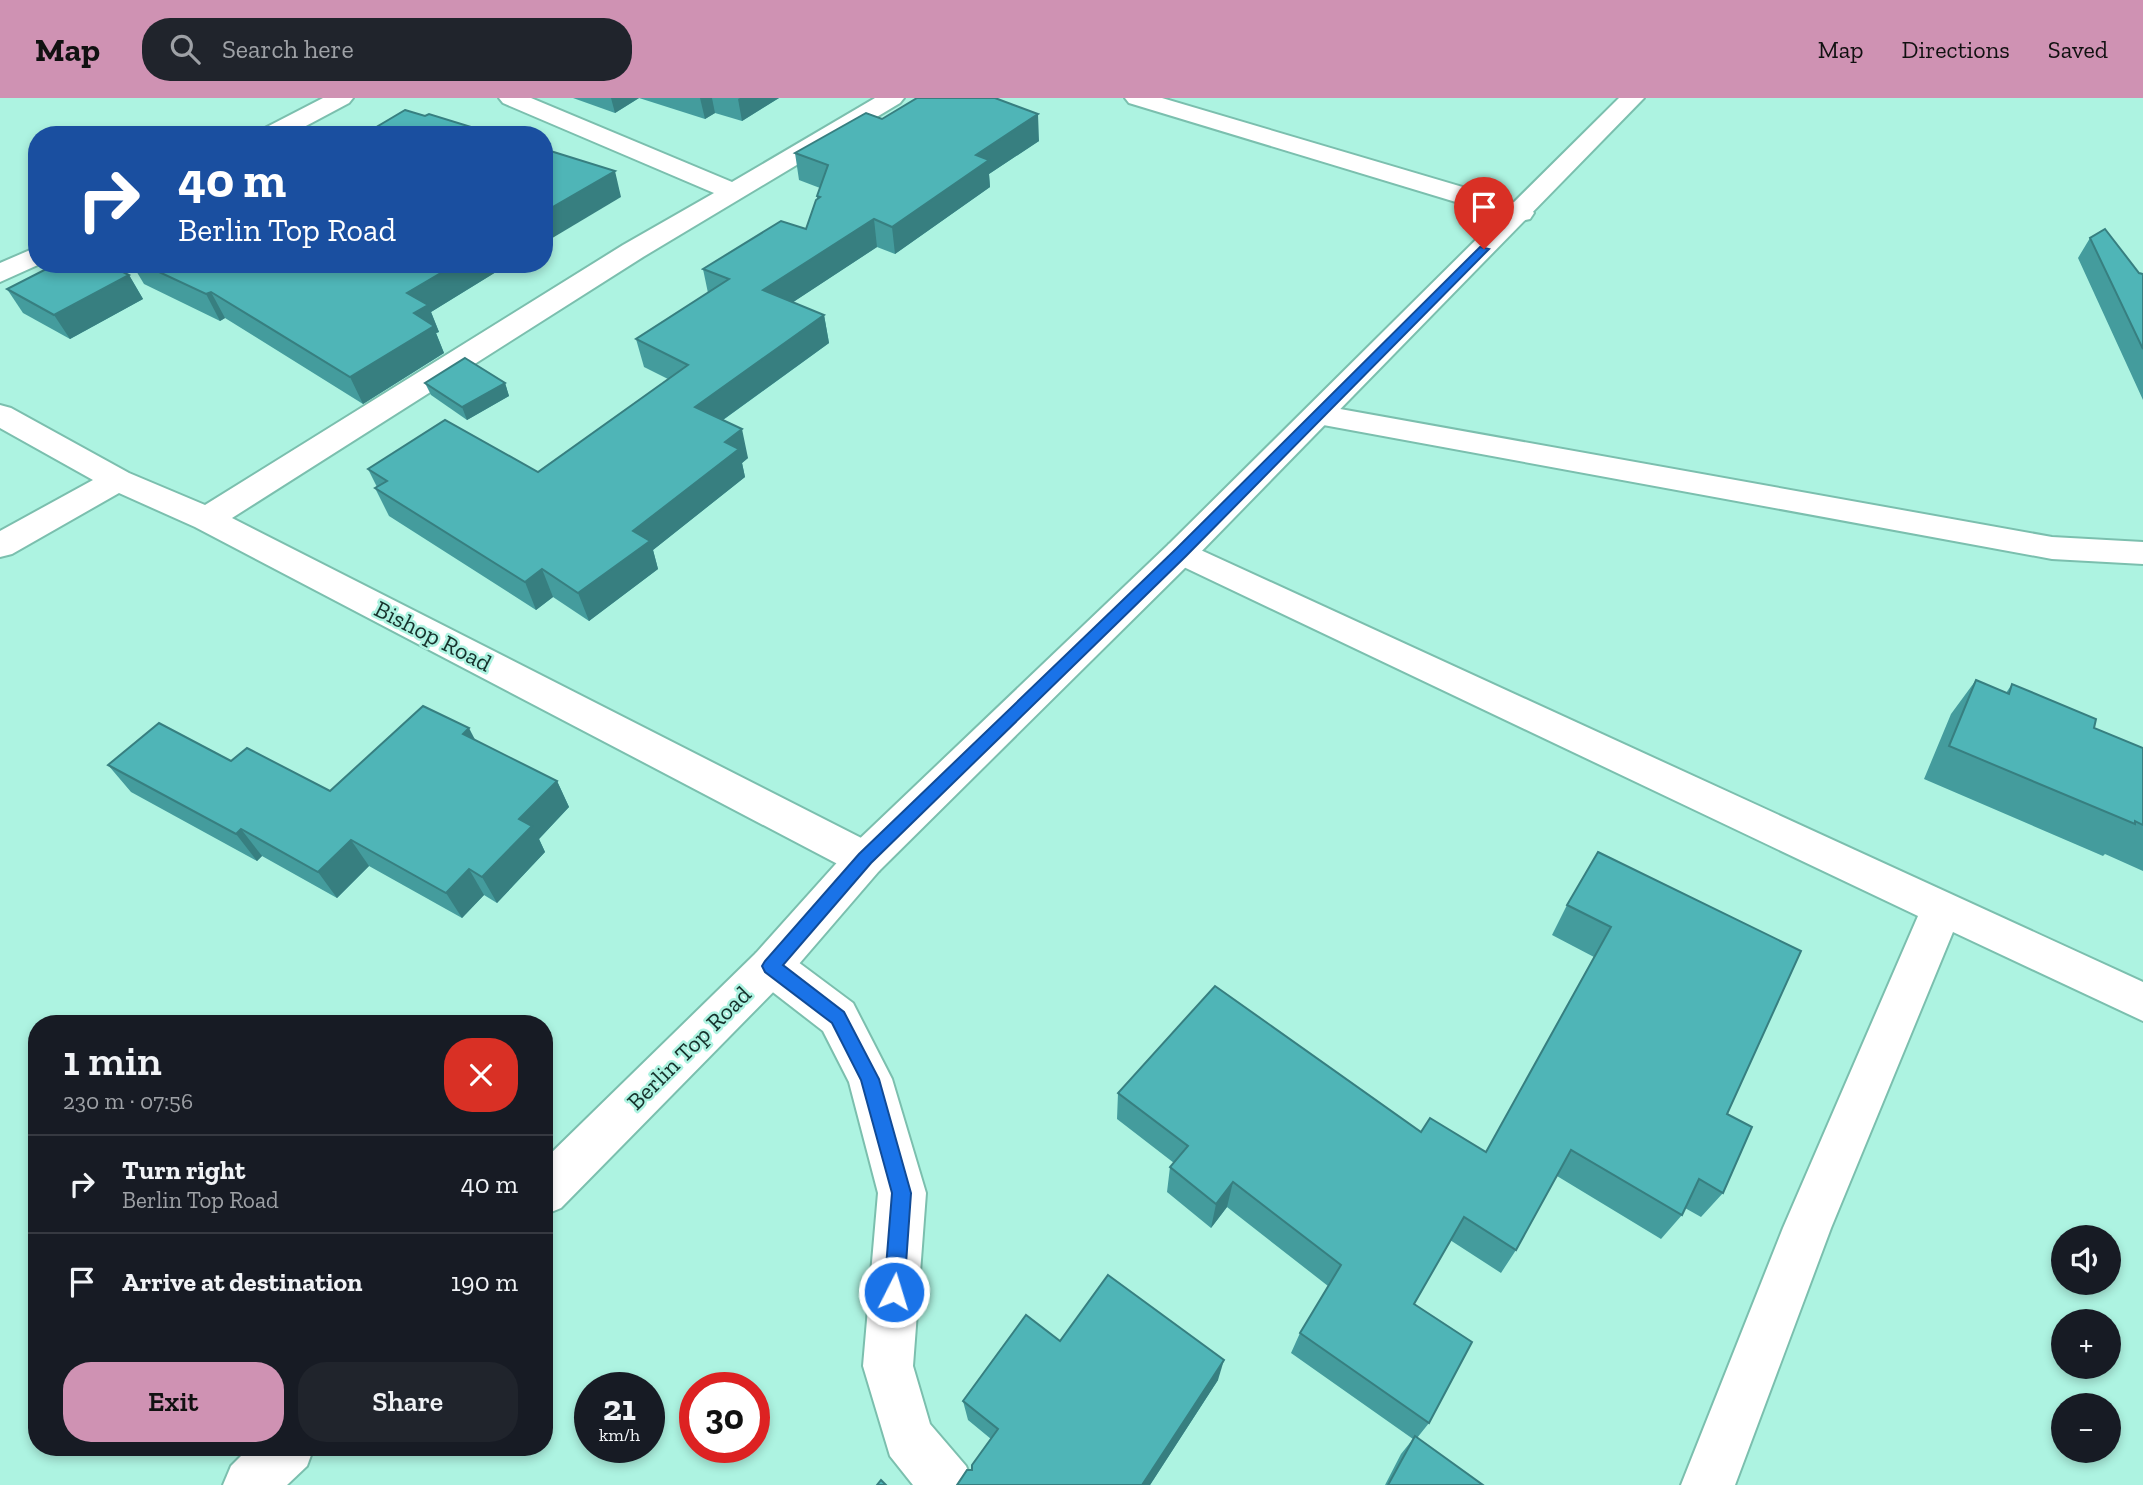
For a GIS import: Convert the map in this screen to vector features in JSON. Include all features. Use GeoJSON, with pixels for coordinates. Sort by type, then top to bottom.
{"type":"FeatureCollection","features":[{"type":"Feature","properties":{"kind":"street"},"geometry":{"type":"LineString","coordinates":[[287,126],[341,98]]}},
{"type":"Feature","properties":{"kind":"street"},"geometry":{"type":"LineString","coordinates":[[512,98],[732,191]]}},
{"type":"Feature","properties":{"kind":"street"},"geometry":{"type":"LineString","coordinates":[[207,519],[348,428],[732,191],[892,98]]}},
{"type":"Feature","properties":{"kind":"street"},"geometry":{"type":"LineString","coordinates":[[1137,98],[1521,213]]}},
{"type":"Feature","properties":{"kind":"street","name":"Berlin Top Road"},"geometry":{"type":"LineString","coordinates":[[553,1183],[771,966],[865,859],[1181,552],[1521,213],[1632,98]]}},
{"type":"Feature","properties":{"kind":"street"},"geometry":{"type":"LineString","coordinates":[[0,274],[28,260]]}},
{"type":"Feature","properties":{"kind":"street","name":"Bishop Road"},"geometry":{"type":"LineString","coordinates":[[0,415],[118,480],[207,519],[865,859]]}},
{"type":"Feature","properties":{"kind":"street"},"geometry":{"type":"LineString","coordinates":[[1318,415],[2052,548],[2143,553]]}},
{"type":"Feature","properties":{"kind":"street"},"geometry":{"type":"LineString","coordinates":[[0,546],[118,480]]}},
{"type":"Feature","properties":{"kind":"street"},"geometry":{"type":"LineString","coordinates":[[1181,552],[2143,1002]]}},
{"type":"Feature","properties":{"kind":"street"},"geometry":{"type":"LineString","coordinates":[[1708,1485],[1807,1228],[1942,908]]}},
{"type":"Feature","properties":{"kind":"street"},"geometry":{"type":"LineString","coordinates":[[771,966],[838,1017],[870,1079],[902,1193],[888,1366],[908,1438],[947,1485]]}},
{"type":"Feature","properties":{"kind":"street"},"geometry":{"type":"LineString","coordinates":[[250,1485],[279,1456]]}},
{"type":"Feature","properties":{"kind":"building"},"geometry":{"type":"Polygon","coordinates":[[[917,98],[995,98],[1038,114],[976,155],[989,160],[892,227],[874,219],[763,290],[824,315],[695,407],[742,429],[725,442],[739,449],[633,531],[650,541],[578,593],[542,569],[525,582],[375,488],[387,481],[368,469],[445,420],[538,472],[688,365],[636,339],[729,279],[703,269],[781,221],[806,229],[816,200],[820,197],[817,196],[828,165],[795,153],[866,113],[882,119],[917,98]]]}},
{"type":"Feature","properties":{"kind":"building"},"geometry":{"type":"Polygon","coordinates":[[[405,110],[468,126],[378,126],[405,110]]]}},
{"type":"Feature","properties":{"kind":"building"},"geometry":{"type":"Polygon","coordinates":[[[553,152],[615,171],[553,207],[553,152]]]}},
{"type":"Feature","properties":{"kind":"building"},"geometry":{"type":"Polygon","coordinates":[[[2105,229],[2139,273],[2143,274],[2143,349],[2090,238],[2105,229]]]}},
{"type":"Feature","properties":{"kind":"building"},"geometry":{"type":"Polygon","coordinates":[[[38,273],[129,275],[54,315],[7,289],[38,273]]]}},
{"type":"Feature","properties":{"kind":"building"},"geometry":{"type":"Polygon","coordinates":[[[161,273],[441,273],[407,293],[428,305],[414,313],[434,326],[350,377],[211,292],[206,294],[161,273]]]}},
{"type":"Feature","properties":{"kind":"building"},"geometry":{"type":"Polygon","coordinates":[[[465,358],[505,383],[462,407],[425,383],[465,358]]]}},
{"type":"Feature","properties":{"kind":"building"},"geometry":{"type":"Polygon","coordinates":[[[1976,680],[2009,694],[2012,684],[2096,719],[2094,728],[2143,748],[2143,825],[1949,746],[1976,680]]]}},
{"type":"Feature","properties":{"kind":"building"},"geometry":{"type":"Polygon","coordinates":[[[423,706],[469,728],[463,734],[557,781],[519,819],[532,826],[482,877],[469,869],[446,893],[351,840],[318,872],[241,829],[236,834],[108,765],[159,723],[231,761],[247,748],[330,791],[423,706]]]}},
{"type":"Feature","properties":{"kind":"building"},"geometry":{"type":"Polygon","coordinates":[[[1598,852],[1801,951],[1727,1114],[1752,1127],[1723,1193],[1699,1179],[1682,1215],[1571,1150],[1516,1250],[1464,1217],[1414,1304],[1472,1342],[1429,1423],[1300,1333],[1341,1265],[1233,1182],[1216,1204],[1170,1167],[1188,1146],[1118,1093],[1215,986],[1421,1132],[1430,1118],[1486,1152],[1611,927],[1567,905],[1598,852]]]}},
{"type":"Feature","properties":{"kind":"building"},"geometry":{"type":"Polygon","coordinates":[[[1108,1275],[1224,1360],[1142,1485],[957,1485],[967,1470],[972,1470],[972,1465],[998,1429],[963,1401],[1026,1315],[1060,1341],[1108,1275]]]}},
{"type":"Feature","properties":{"kind":"building"},"geometry":{"type":"Polygon","coordinates":[[[1415,1436],[1483,1485],[1388,1485],[1415,1436]]]}},
{"type":"Feature","properties":{"kind":"route"},"geometry":{"type":"LineString","coordinates":[[894,1292],[902,1193],[870,1079],[838,1017],[771,966],[865,859],[1181,552],[1484,249]]}}]}
